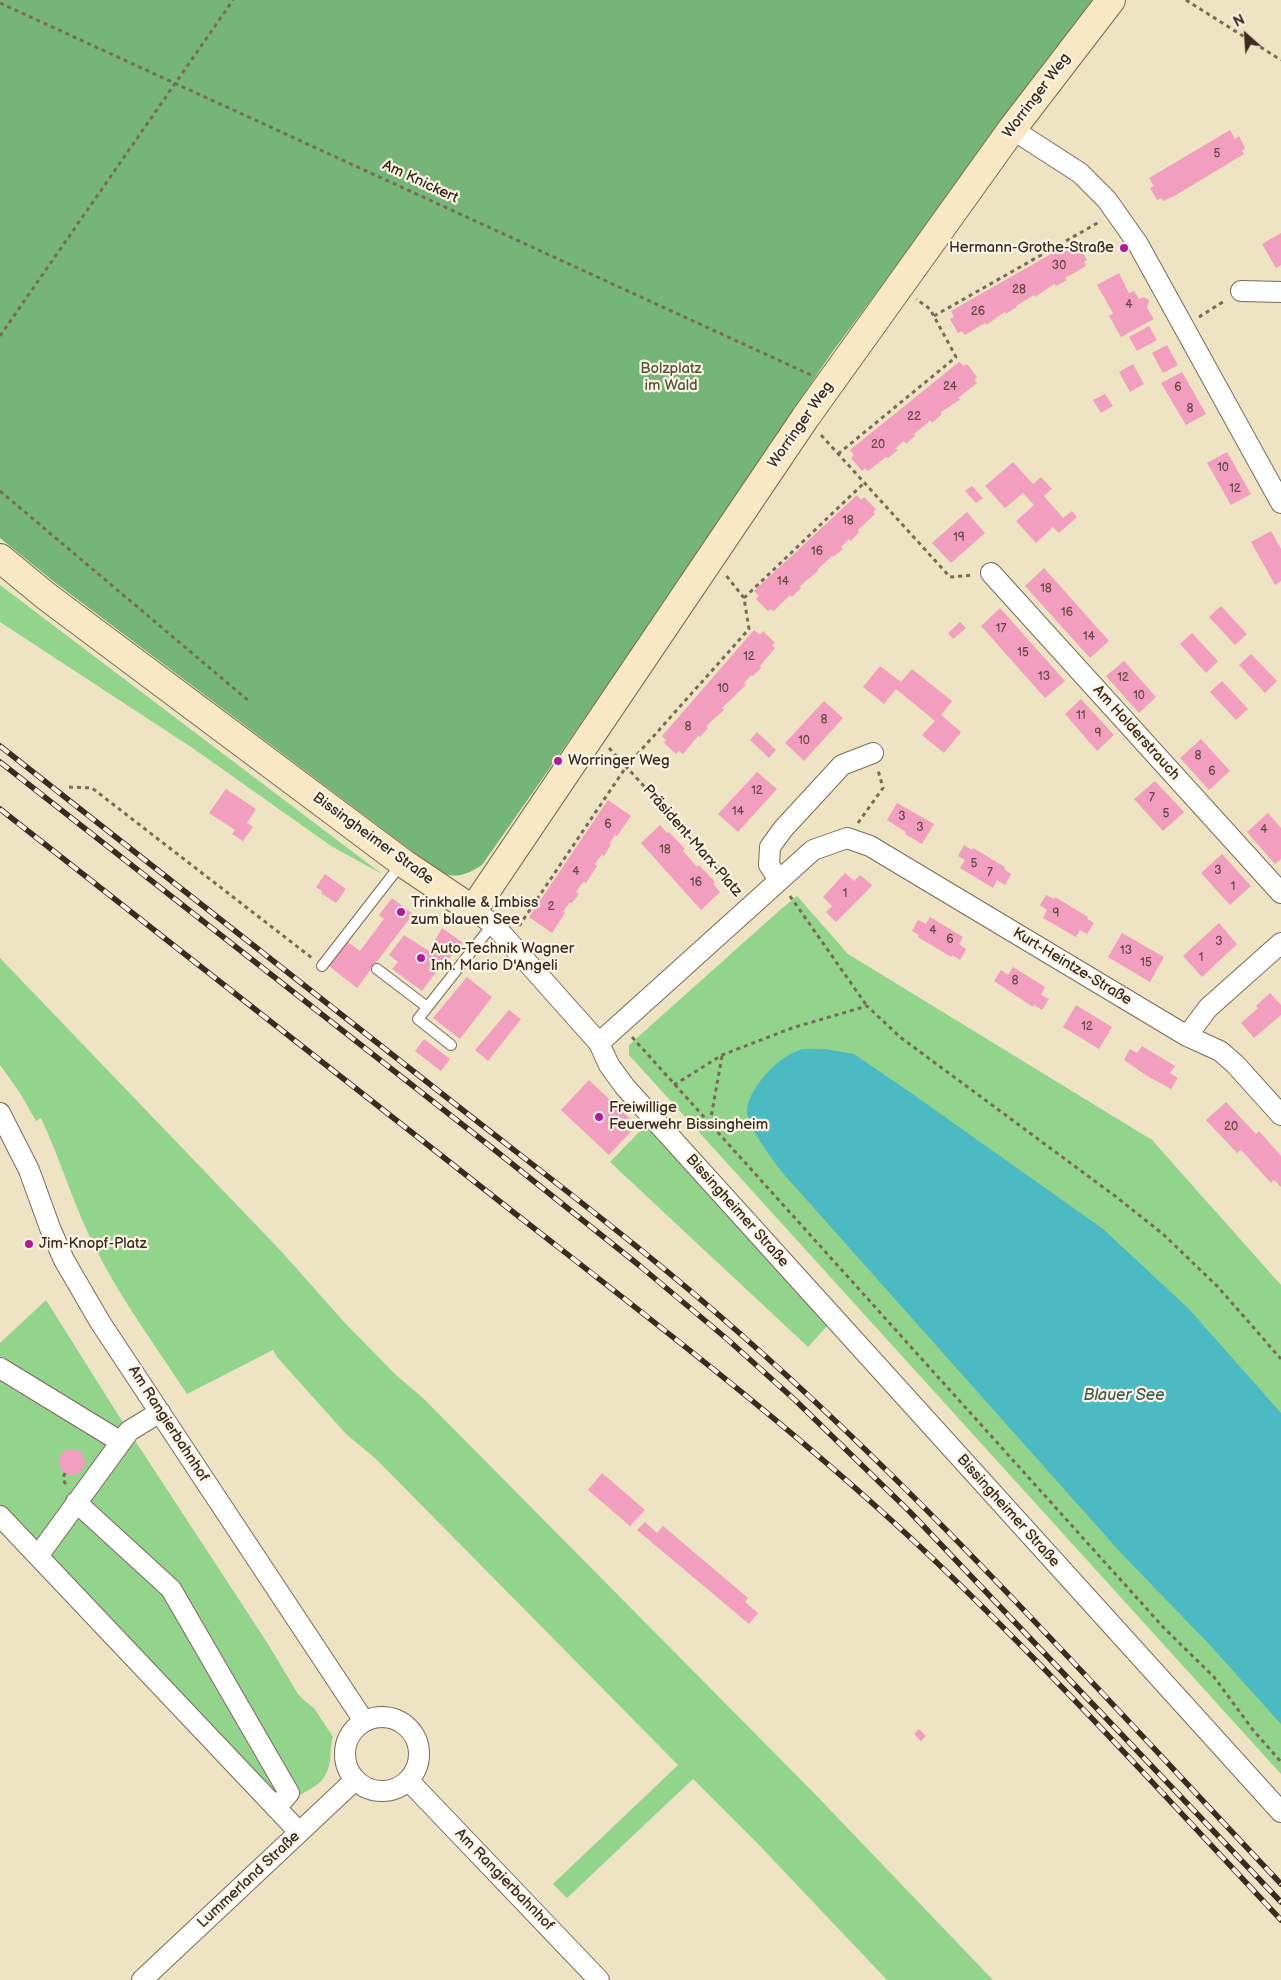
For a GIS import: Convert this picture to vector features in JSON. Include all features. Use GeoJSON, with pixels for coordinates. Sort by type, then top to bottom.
{"type":"FeatureCollection","features":[{"type":"Feature","properties":{"kind":"street","name":"Worringer Weg"},"geometry":{"type":"LineString","coordinates":[[483,917],[594,730],[805,418],[1012,128],[1111,0]]}},
{"type":"Feature","properties":{"kind":"street"},"geometry":{"type":"LineString","coordinates":[[1012,128],[1080,173],[1116,212],[1138,244],[1281,503]]}},
{"type":"Feature","properties":{"kind":"street"},"geometry":{"type":"LineString","coordinates":[[1241,291],[1281,292]]}},
{"type":"Feature","properties":{"kind":"street","name":"Bissingheimer Straße"},"geometry":{"type":"LineString","coordinates":[[0,558],[46,596],[403,863],[483,917],[509,941],[599,1043],[609,1065],[625,1087],[1281,1812]]}},
{"type":"Feature","properties":{"kind":"street","name":"Am Holderstrauch"},"geometry":{"type":"LineString","coordinates":[[990,573],[1281,894]]}},
{"type":"Feature","properties":{"kind":"street"},"geometry":{"type":"LineString","coordinates":[[779,880],[770,865],[770,847],[783,829],[842,765],[873,753]]}},
{"type":"Feature","properties":{"kind":"street","name":"Präsident-Marx-Platz"},"geometry":{"type":"LineString","coordinates":[[599,1043],[813,850],[847,838]]}},
{"type":"Feature","properties":{"kind":"street","name":"Kurt-Heintze-Straße"},"geometry":{"type":"LineString","coordinates":[[847,838],[870,846],[1187,1036],[1220,1051],[1235,1064],[1281,1115]]}},
{"type":"Feature","properties":{"kind":"street"},"geometry":{"type":"LineString","coordinates":[[1187,1036],[1208,1008],[1281,943]]}},
{"type":"Feature","properties":{"kind":"street","name":"Am Rangierbahnhof"},"geometry":{"type":"LineString","coordinates":[[0,1113],[29,1170],[64,1260],[100,1322],[364,1721]]}},
{"type":"Feature","properties":{"kind":"street"},"geometry":{"type":"LineString","coordinates":[[0,1368],[121,1442]]}},
{"type":"Feature","properties":{"kind":"street"},"geometry":{"type":"LineString","coordinates":[[38,1556],[129,1431],[160,1412]]}},
{"type":"Feature","properties":{"kind":"street"},"geometry":{"type":"LineString","coordinates":[[76,1502],[171,1589],[289,1794],[276,1808]]}},
{"type":"Feature","properties":{"kind":"street"},"geometry":{"type":"LineString","coordinates":[[0,1516],[299,1832]]}},
{"type":"Feature","properties":{"kind":"street"},"geometry":{"type":"LineString","coordinates":[[378,1717],[392,1718],[401,1722],[414,1735],[419,1754],[414,1772],[408,1780],[391,1790],[382,1791],[363,1786],[355,1780],[346,1763],[344,1753],[350,1735],[364,1721],[378,1717]]}},
{"type":"Feature","properties":{"kind":"street","name":"Lummerland Straße"},"geometry":{"type":"LineString","coordinates":[[142,1980],[355,1780]]}},
{"type":"Feature","properties":{"kind":"street","name":"Am Rangierbahnhof"},"geometry":{"type":"LineString","coordinates":[[408,1780],[599,1980]]}},
{"type":"Feature","properties":{"kind":"lane"},"geometry":{"type":"LineString","coordinates":[[322,966],[403,863]]}},
{"type":"Feature","properties":{"kind":"lane"},"geometry":{"type":"LineString","coordinates":[[451,1045],[418,1019],[483,917]]}},
{"type":"Feature","properties":{"kind":"lane"},"geometry":{"type":"LineString","coordinates":[[377,969],[427,1007]]}},
{"type":"Feature","properties":{"kind":"path"},"geometry":{"type":"LineString","coordinates":[[0,336],[233,0]]}},
{"type":"Feature","properties":{"kind":"path"},"geometry":{"type":"LineString","coordinates":[[1186,0],[1281,60]]}},
{"type":"Feature","properties":{"kind":"path","name":"Am Knickert"},"geometry":{"type":"LineString","coordinates":[[0,3],[830,383]]}},
{"type":"Feature","properties":{"kind":"path"},"geometry":{"type":"LineString","coordinates":[[934,316],[1116,212]]}},
{"type":"Feature","properties":{"kind":"path"},"geometry":{"type":"LineString","coordinates":[[838,454],[956,357],[930,309],[899,288]]}},
{"type":"Feature","properties":{"kind":"path"},"geometry":{"type":"LineString","coordinates":[[1184,326],[1241,291]]}},
{"type":"Feature","properties":{"kind":"path"},"geometry":{"type":"LineString","coordinates":[[805,418],[950,577],[990,573]]}},
{"type":"Feature","properties":{"kind":"path"},"geometry":{"type":"LineString","coordinates":[[744,598],[864,483]]}},
{"type":"Feature","properties":{"kind":"path"},"geometry":{"type":"LineString","coordinates":[[0,491],[250,702]]}},
{"type":"Feature","properties":{"kind":"path"},"geometry":{"type":"LineString","coordinates":[[509,941],[626,767],[750,629],[744,598],[712,557]]}},
{"type":"Feature","properties":{"kind":"path","name":"Präsident-Marx-Platz"},"geometry":{"type":"LineString","coordinates":[[594,730],[730,880],[750,908]]}},
{"type":"Feature","properties":{"kind":"path"},"geometry":{"type":"LineString","coordinates":[[847,838],[883,788],[873,753]]}},
{"type":"Feature","properties":{"kind":"path"},"geometry":{"type":"LineString","coordinates":[[69,787],[92,788],[322,966]]}},
{"type":"Feature","properties":{"kind":"path"},"geometry":{"type":"LineString","coordinates":[[779,880],[867,1006],[900,1037],[1115,1196],[1163,1234],[1218,1287],[1281,1358]]}},
{"type":"Feature","properties":{"kind":"path"},"geometry":{"type":"LineString","coordinates":[[674,1085],[722,1055],[792,1028],[867,1006]]}},
{"type":"Feature","properties":{"kind":"path"},"geometry":{"type":"LineString","coordinates":[[620,1024],[1158,1621],[1214,1677],[1253,1730],[1281,1762]]}},
{"type":"Feature","properties":{"kind":"path"},"geometry":{"type":"LineString","coordinates":[[710,1124],[722,1055]]}},
{"type":"Feature","properties":{"kind":"path"},"geometry":{"type":"LineString","coordinates":[[65,1473],[63,1478],[65,1484]]}},
{"type":"Feature","properties":{"kind":"green space","name":"Bolzplatz im Wald"},"geometry":{"type":"Polygon","coordinates":[[[0,0],[1094,0],[833,351],[584,719],[482,865],[471,872],[453,876],[445,874],[430,865],[53,581],[0,538],[0,0]]]}},
{"type":"Feature","properties":{"kind":"green space"},"geometry":{"type":"Polygon","coordinates":[[[0,585],[382,874],[331,846],[194,749],[0,622],[0,585]]]}},
{"type":"Feature","properties":{"kind":"green space"},"geometry":{"type":"Polygon","coordinates":[[[797,896],[848,954],[1152,1140],[1281,1285],[1281,1774],[629,1055],[629,1045],[797,896]]]}},
{"type":"Feature","properties":{"kind":"green space"},"geometry":{"type":"Polygon","coordinates":[[[0,958],[281,1251],[345,1323],[396,1375],[424,1399],[813,1792],[993,1980],[887,1980],[761,1847],[693,1779],[567,1898],[553,1884],[678,1765],[377,1460],[346,1434],[277,1357],[273,1350],[187,1394],[135,1316],[99,1256],[41,1118],[36,1121],[20,1093],[0,1065],[0,958]]]}},
{"type":"Feature","properties":{"kind":"green space"},"geometry":{"type":"Polygon","coordinates":[[[647,1124],[829,1324],[808,1347],[610,1162],[647,1124]]]}},
{"type":"Feature","properties":{"kind":"green space"},"geometry":{"type":"Polygon","coordinates":[[[46,1300],[117,1413],[268,1644],[298,1694],[314,1708],[333,1737],[329,1765],[322,1780],[284,1809],[0,1507],[0,1343],[46,1300]]]}},
{"type":"Feature","properties":{"kind":"water","name":"Blauer See"},"geometry":{"type":"Polygon","coordinates":[[[803,1049],[824,1049],[854,1054],[1103,1229],[1188,1308],[1281,1413],[1281,1724],[1208,1643],[1120,1552],[781,1171],[766,1151],[755,1134],[748,1118],[747,1111],[752,1093],[765,1075],[789,1055],[803,1049]]]}},
{"type":"Feature","properties":{"kind":"building"},"geometry":{"type":"Polygon","coordinates":[[[1230,130],[1235,139],[1239,136],[1245,148],[1242,151],[1244,154],[1176,195],[1163,201],[1161,198],[1157,200],[1150,188],[1154,186],[1149,178],[1230,130]]]}},
{"type":"Feature","properties":{"kind":"building"},"geometry":{"type":"Polygon","coordinates":[[[1281,233],[1281,265],[1276,268],[1262,244],[1281,233]]]}},
{"type":"Feature","properties":{"kind":"building"},"geometry":{"type":"Polygon","coordinates":[[[1072,242],[1076,248],[1079,246],[1087,260],[1084,262],[1086,266],[1065,278],[1067,280],[1056,286],[1054,284],[1035,297],[1034,295],[986,325],[985,323],[965,335],[962,331],[958,333],[950,319],[954,317],[951,311],[1072,242]]]}},
{"type":"Feature","properties":{"kind":"building"},"geometry":{"type":"Polygon","coordinates":[[[1119,273],[1129,293],[1134,291],[1139,299],[1144,297],[1149,300],[1147,308],[1154,319],[1121,337],[1109,316],[1113,313],[1097,285],[1119,273]]]}},
{"type":"Feature","properties":{"kind":"building"},"geometry":{"type":"Polygon","coordinates":[[[1149,326],[1157,340],[1137,351],[1129,337],[1149,326]]]}},
{"type":"Feature","properties":{"kind":"building"},"geometry":{"type":"Polygon","coordinates":[[[1167,345],[1178,365],[1163,373],[1152,353],[1167,345]]]}},
{"type":"Feature","properties":{"kind":"building"},"geometry":{"type":"Polygon","coordinates":[[[959,362],[964,366],[967,364],[977,377],[974,380],[977,383],[958,398],[961,399],[941,412],[941,415],[932,423],[931,420],[914,434],[915,436],[906,444],[904,441],[895,449],[898,450],[888,458],[886,457],[868,471],[865,468],[862,471],[851,458],[854,455],[850,450],[959,362]]]}},
{"type":"Feature","properties":{"kind":"building"},"geometry":{"type":"Polygon","coordinates":[[[1133,364],[1144,384],[1130,392],[1119,372],[1133,364]]]}},
{"type":"Feature","properties":{"kind":"building"},"geometry":{"type":"Polygon","coordinates":[[[1182,372],[1206,414],[1186,425],[1161,383],[1182,372]]]}},
{"type":"Feature","properties":{"kind":"building"},"geometry":{"type":"Polygon","coordinates":[[[1105,394],[1113,406],[1101,413],[1093,400],[1105,394]]]}},
{"type":"Feature","properties":{"kind":"building"},"geometry":{"type":"Polygon","coordinates":[[[1227,452],[1251,494],[1231,505],[1207,463],[1227,452]]]}},
{"type":"Feature","properties":{"kind":"building"},"geometry":{"type":"Polygon","coordinates":[[[1013,462],[1033,484],[1041,477],[1052,489],[1044,496],[1063,518],[1072,511],[1077,517],[1059,533],[1053,527],[1036,543],[1016,521],[1034,505],[1023,493],[1005,508],[985,486],[1013,462]]]}},
{"type":"Feature","properties":{"kind":"building"},"geometry":{"type":"Polygon","coordinates":[[[972,486],[983,498],[976,503],[965,491],[972,486]]]}},
{"type":"Feature","properties":{"kind":"building"},"geometry":{"type":"Polygon","coordinates":[[[857,495],[861,500],[864,497],[876,509],[873,512],[875,514],[858,530],[859,532],[851,541],[849,539],[841,547],[843,549],[832,556],[800,586],[801,588],[792,597],[790,595],[774,611],[770,609],[768,611],[756,599],[759,596],[754,591],[857,495]]]}},
{"type":"Feature","properties":{"kind":"building"},"geometry":{"type":"Polygon","coordinates":[[[967,512],[985,533],[951,563],[932,543],[967,512]]]}},
{"type":"Feature","properties":{"kind":"building"},"geometry":{"type":"Polygon","coordinates":[[[1271,531],[1281,549],[1281,581],[1275,585],[1251,542],[1271,531]]]}},
{"type":"Feature","properties":{"kind":"building"},"geometry":{"type":"Polygon","coordinates":[[[1044,568],[1109,641],[1090,658],[1025,586],[1044,568]]]}},
{"type":"Feature","properties":{"kind":"building"},"geometry":{"type":"Polygon","coordinates":[[[1221,606],[1247,634],[1235,645],[1209,617],[1221,606]]]}},
{"type":"Feature","properties":{"kind":"building"},"geometry":{"type":"Polygon","coordinates":[[[1000,608],[1065,681],[1045,698],[981,626],[1000,608]]]}},
{"type":"Feature","properties":{"kind":"building"},"geometry":{"type":"Polygon","coordinates":[[[960,622],[966,628],[953,639],[948,633],[960,622]]]}},
{"type":"Feature","properties":{"kind":"building"},"geometry":{"type":"Polygon","coordinates":[[[754,630],[760,635],[763,631],[775,643],[772,645],[775,648],[760,666],[761,668],[744,683],[746,685],[722,708],[724,710],[706,726],[708,728],[700,737],[698,736],[683,754],[679,751],[676,754],[664,743],[666,740],[662,736],[754,630]]]}},
{"type":"Feature","properties":{"kind":"building"},"geometry":{"type":"Polygon","coordinates":[[[1192,633],[1218,661],[1206,673],[1180,644],[1192,633]]]}},
{"type":"Feature","properties":{"kind":"building"},"geometry":{"type":"Polygon","coordinates":[[[1251,654],[1277,681],[1265,693],[1239,665],[1251,654]]]}},
{"type":"Feature","properties":{"kind":"building"},"geometry":{"type":"Polygon","coordinates":[[[1124,661],[1156,697],[1139,713],[1106,676],[1124,661]]]}},
{"type":"Feature","properties":{"kind":"building"},"geometry":{"type":"Polygon","coordinates":[[[880,666],[901,682],[912,669],[952,701],[941,715],[961,732],[944,753],[922,735],[935,721],[896,689],[884,704],[863,687],[880,666]]]}},
{"type":"Feature","properties":{"kind":"building"},"geometry":{"type":"Polygon","coordinates":[[[1222,681],[1248,709],[1236,720],[1210,692],[1222,681]]]}},
{"type":"Feature","properties":{"kind":"building"},"geometry":{"type":"Polygon","coordinates":[[[1081,699],[1114,735],[1097,751],[1065,714],[1081,699]]]}},
{"type":"Feature","properties":{"kind":"building"},"geometry":{"type":"Polygon","coordinates":[[[824,701],[843,718],[804,761],[785,743],[824,701]]]}},
{"type":"Feature","properties":{"kind":"building"},"geometry":{"type":"Polygon","coordinates":[[[757,732],[776,750],[769,758],[750,740],[757,732]]]}},
{"type":"Feature","properties":{"kind":"building"},"geometry":{"type":"Polygon","coordinates":[[[1201,739],[1230,771],[1209,790],[1180,758],[1201,739]]]}},
{"type":"Feature","properties":{"kind":"building"},"geometry":{"type":"Polygon","coordinates":[[[757,772],[777,789],[738,832],[718,814],[757,772]]]}},
{"type":"Feature","properties":{"kind":"building"},"geometry":{"type":"Polygon","coordinates":[[[1155,781],[1184,812],[1163,831],[1134,799],[1155,781]]]}},
{"type":"Feature","properties":{"kind":"building"},"geometry":{"type":"Polygon","coordinates":[[[226,789],[256,809],[247,823],[253,827],[243,841],[232,834],[235,830],[209,813],[226,789]]]}},
{"type":"Feature","properties":{"kind":"building"},"geometry":{"type":"Polygon","coordinates":[[[608,800],[631,816],[617,836],[615,835],[604,856],[602,854],[595,864],[597,866],[586,883],[583,882],[576,892],[579,894],[572,903],[569,903],[552,933],[529,917],[608,800]]]}},
{"type":"Feature","properties":{"kind":"building"},"geometry":{"type":"Polygon","coordinates":[[[897,803],[934,824],[922,844],[887,820],[897,803]]]}},
{"type":"Feature","properties":{"kind":"building"},"geometry":{"type":"Polygon","coordinates":[[[1268,813],[1281,828],[1281,859],[1275,864],[1247,832],[1268,813]]]}},
{"type":"Feature","properties":{"kind":"building"},"geometry":{"type":"Polygon","coordinates":[[[660,825],[685,849],[683,851],[697,867],[699,865],[715,882],[713,884],[720,892],[701,910],[641,843],[660,825]]]}},
{"type":"Feature","properties":{"kind":"building"},"geometry":{"type":"Polygon","coordinates":[[[964,845],[972,850],[973,848],[1005,867],[1004,869],[1011,874],[1005,885],[997,880],[993,888],[960,868],[965,860],[958,856],[964,845]]]}},
{"type":"Feature","properties":{"kind":"building"},"geometry":{"type":"Polygon","coordinates":[[[1222,854],[1251,886],[1230,905],[1201,873],[1222,854]]]}},
{"type":"Feature","properties":{"kind":"building"},"geometry":{"type":"Polygon","coordinates":[[[845,873],[854,881],[860,875],[872,885],[836,922],[826,912],[832,906],[823,897],[845,873]]]}},
{"type":"Feature","properties":{"kind":"building"},"geometry":{"type":"Polygon","coordinates":[[[325,874],[346,889],[336,903],[321,893],[322,891],[316,887],[325,874]]]}},
{"type":"Feature","properties":{"kind":"building"},"geometry":{"type":"Polygon","coordinates":[[[1046,895],[1054,899],[1055,897],[1088,917],[1087,919],[1094,923],[1087,934],[1080,930],[1076,937],[1043,918],[1047,910],[1040,905],[1046,895]]]}},
{"type":"Feature","properties":{"kind":"building"},"geometry":{"type":"Polygon","coordinates":[[[392,898],[413,914],[357,988],[329,966],[348,942],[360,951],[384,919],[379,915],[392,898]]]}},
{"type":"Feature","properties":{"kind":"building"},"geometry":{"type":"Polygon","coordinates":[[[930,917],[963,937],[959,944],[966,949],[960,960],[952,955],[951,957],[918,937],[919,935],[912,931],[918,920],[926,924],[930,917]]]}},
{"type":"Feature","properties":{"kind":"building"},"geometry":{"type":"Polygon","coordinates":[[[1219,923],[1237,944],[1202,977],[1183,956],[1219,923]]]}},
{"type":"Feature","properties":{"kind":"building","name":"Auto-Technik Wagner Inh. Mario D'Angeli"},"geometry":{"type":"Polygon","coordinates":[[[442,928],[463,943],[443,963],[422,991],[392,969],[398,962],[389,955],[404,935],[429,951],[442,928]]]}},
{"type":"Feature","properties":{"kind":"building"},"geometry":{"type":"Polygon","coordinates":[[[1122,933],[1164,957],[1150,982],[1108,957],[1122,933]]]}},
{"type":"Feature","properties":{"kind":"building"},"geometry":{"type":"Polygon","coordinates":[[[1013,967],[1045,987],[1041,995],[1049,999],[1042,1010],[1034,1005],[1033,1007],[994,981],[1001,970],[1008,975],[1013,967]]]}},
{"type":"Feature","properties":{"kind":"building"},"geometry":{"type":"Polygon","coordinates":[[[467,977],[492,997],[460,1039],[433,1018],[467,977]]]}},
{"type":"Feature","properties":{"kind":"building"},"geometry":{"type":"Polygon","coordinates":[[[1270,993],[1281,1005],[1281,1015],[1254,1038],[1241,1023],[1258,1008],[1256,1006],[1270,993]]]}},
{"type":"Feature","properties":{"kind":"building"},"geometry":{"type":"Polygon","coordinates":[[[1076,1005],[1112,1027],[1099,1049],[1063,1027],[1076,1005]]]}},
{"type":"Feature","properties":{"kind":"building"},"geometry":{"type":"Polygon","coordinates":[[[509,1010],[521,1019],[488,1061],[475,1050],[509,1010]]]}},
{"type":"Feature","properties":{"kind":"building"},"geometry":{"type":"Polygon","coordinates":[[[424,1039],[450,1059],[441,1071],[415,1051],[424,1039]]]}},
{"type":"Feature","properties":{"kind":"building"},"geometry":{"type":"Polygon","coordinates":[[[1142,1046],[1175,1066],[1170,1073],[1178,1078],[1171,1089],[1147,1076],[1124,1060],[1130,1049],[1137,1053],[1142,1046]]]}},
{"type":"Feature","properties":{"kind":"building","name":"Freiwillige Feuerwehr Bissingheim"},"geometry":{"type":"Polygon","coordinates":[[[589,1080],[637,1125],[609,1155],[561,1110],[589,1080]]]}},
{"type":"Feature","properties":{"kind":"building"},"geometry":{"type":"Polygon","coordinates":[[[1226,1102],[1256,1134],[1259,1131],[1281,1156],[1281,1187],[1274,1180],[1271,1183],[1241,1150],[1237,1153],[1206,1120],[1226,1102]]]}},
{"type":"Feature","properties":{"kind":"building"},"geometry":{"type":"Polygon","coordinates":[[[72,1449],[81,1453],[85,1462],[81,1471],[72,1475],[63,1471],[59,1462],[63,1453],[72,1449]]]}},
{"type":"Feature","properties":{"kind":"building"},"geometry":{"type":"Polygon","coordinates":[[[602,1473],[645,1510],[630,1526],[588,1490],[602,1473]]]}},
{"type":"Feature","properties":{"kind":"building"},"geometry":{"type":"Polygon","coordinates":[[[645,1522],[657,1533],[663,1526],[748,1598],[745,1602],[758,1613],[749,1624],[637,1530],[645,1522]]]}},
{"type":"Feature","properties":{"kind":"building"},"geometry":{"type":"Polygon","coordinates":[[[919,1729],[926,1736],[921,1741],[914,1734],[919,1729]]]}},
{"type":"Feature","properties":{"kind":"railway"},"geometry":{"type":"LineString","coordinates":[[0,746],[665,1269],[737,1331],[809,1396],[947,1531],[1082,1671],[1281,1884]]}},
{"type":"Feature","properties":{"kind":"railway"},"geometry":{"type":"LineString","coordinates":[[0,762],[491,1147],[640,1266],[727,1339],[795,1400],[910,1512],[1281,1902]]}},
{"type":"Feature","properties":{"kind":"railway"},"geometry":{"type":"LineString","coordinates":[[0,809],[676,1339],[831,1467],[931,1557],[1021,1645],[1281,1920]]}},
{"type":"Feature","properties":{"kind":"place","name":"Hermann-Grothe-Straße"},"geometry":{"type":"Point","coordinates":[1124,248]}},
{"type":"Feature","properties":{"kind":"place","name":"Worringer Weg"},"geometry":{"type":"Point","coordinates":[558,761]}},
{"type":"Feature","properties":{"kind":"place","name":"Trinkhalle & Imbiss zum blauen See"},"geometry":{"type":"Point","coordinates":[401,912]}},
{"type":"Feature","properties":{"kind":"place","name":"Auto-Technik Wagner Inh. Mario D'Angeli"},"geometry":{"type":"Point","coordinates":[421,958]}},
{"type":"Feature","properties":{"kind":"place","name":"Freiwillige Feuerwehr Bissingheim"},"geometry":{"type":"Point","coordinates":[599,1117]}},
{"type":"Feature","properties":{"kind":"place","name":"Jim-Knopf-Platz"},"geometry":{"type":"Point","coordinates":[29,1244]}}]}
